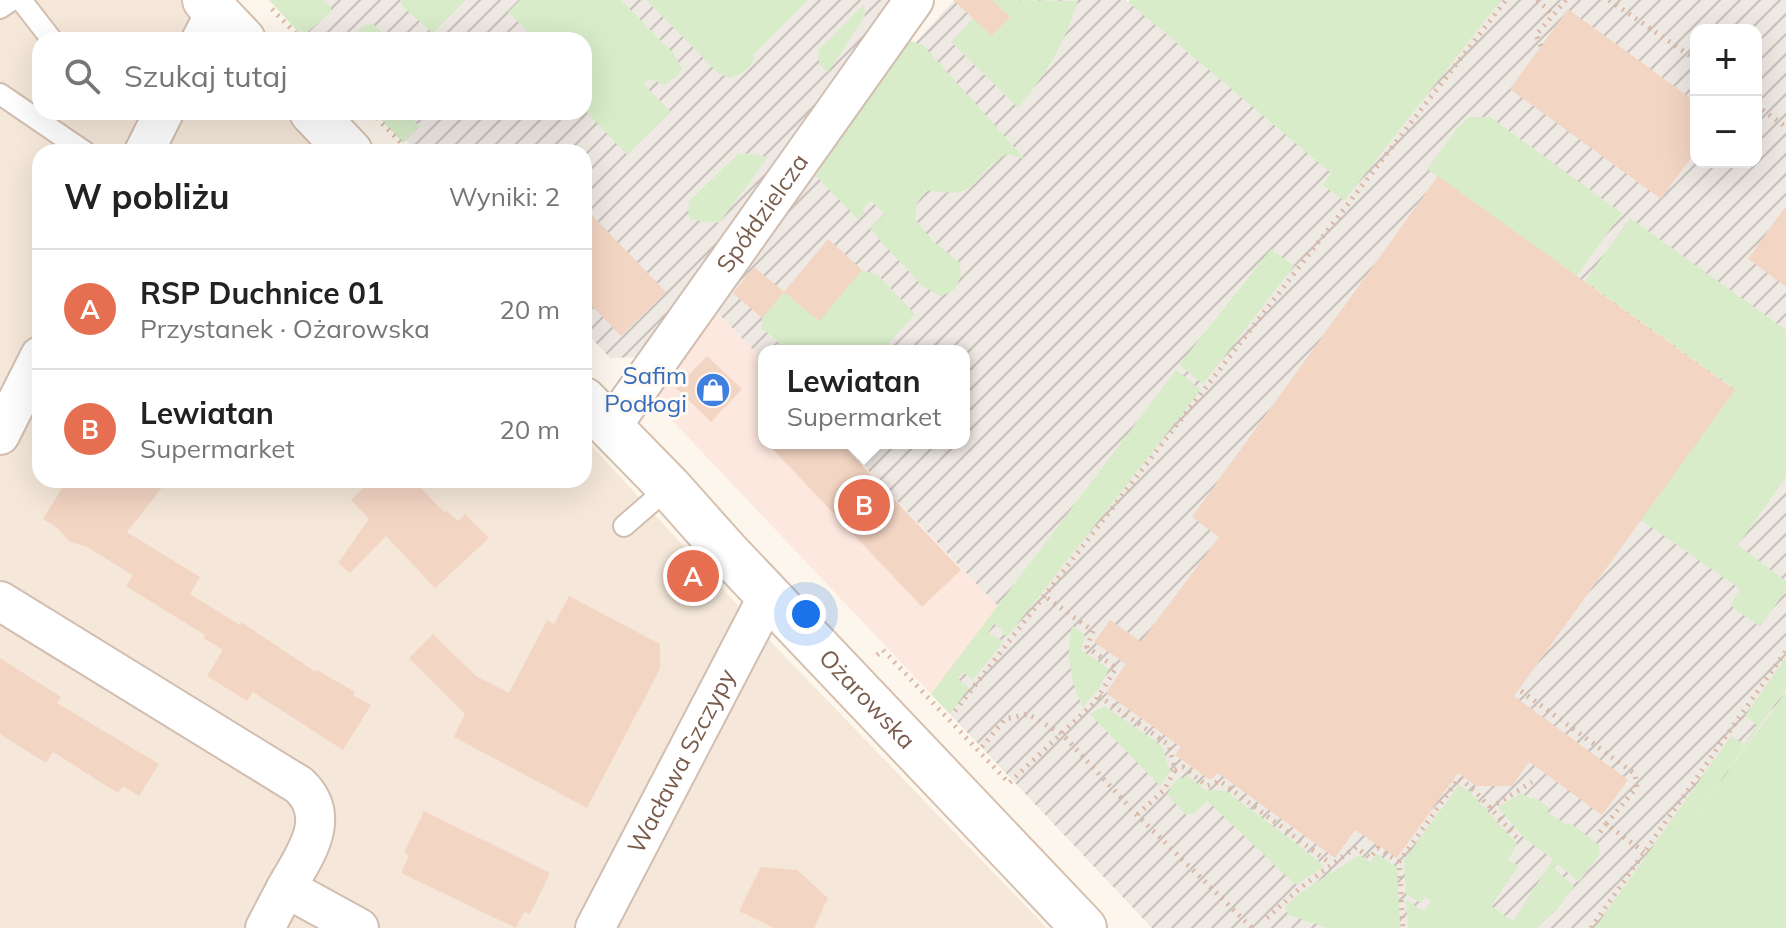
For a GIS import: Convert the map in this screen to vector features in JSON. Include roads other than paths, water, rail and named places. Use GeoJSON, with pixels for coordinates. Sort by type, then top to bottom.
{"type":"FeatureCollection","features":[{"type":"Feature","properties":{"kind":"main road"},"geometry":{"type":"LineString","coordinates":[[320,120],[342,144]]}},
{"type":"Feature","properties":{"kind":"main road","name":"Ożarowska"},"geometry":{"type":"LineString","coordinates":[[598,414],[1084,928]]}},
{"type":"Feature","properties":{"kind":"street","name":"Spółdzielcza"},"geometry":{"type":"LineString","coordinates":[[598,414],[914,0]]}},
{"type":"Feature","properties":{"kind":"street"},"geometry":{"type":"LineString","coordinates":[[148,144],[160,120]]}},
{"type":"Feature","properties":{"kind":"street"},"geometry":{"type":"LineString","coordinates":[[0,435],[32,372]]}},
{"type":"Feature","properties":{"kind":"street","name":"Wacława Szczypy"},"geometry":{"type":"LineString","coordinates":[[595,928],[768,596]]}},
{"type":"Feature","properties":{"kind":"street"},"geometry":{"type":"LineString","coordinates":[[0,601],[299,785],[309,795],[316,818],[313,840],[265,928]]}},
{"type":"Feature","properties":{"kind":"street"},"geometry":{"type":"LineString","coordinates":[[286,888],[359,928]]}},
{"type":"Feature","properties":{"kind":"lane"},"geometry":{"type":"LineString","coordinates":[[0,8],[12,0]]}},
{"type":"Feature","properties":{"kind":"lane"},"geometry":{"type":"LineString","coordinates":[[21,0],[46,32]]}},
{"type":"Feature","properties":{"kind":"lane"},"geometry":{"type":"LineString","coordinates":[[0,94],[32,116]]}},
{"type":"Feature","properties":{"kind":"lane"},"geometry":{"type":"LineString","coordinates":[[38,120],[73,144]]}},
{"type":"Feature","properties":{"kind":"lane"},"geometry":{"type":"LineString","coordinates":[[624,526],[669,487]]}},
{"type":"Feature","properties":{"kind":"place","name":"Safim Podłogi"},"geometry":{"type":"Point","coordinates":[713,390]}},
{"type":"Feature","properties":{"kind":"place","name":"Lewiatan"},"geometry":{"type":"Point","coordinates":[864,505]}},
{"type":"Feature","properties":{"kind":"place","name":"RSP Duchnice 01"},"geometry":{"type":"Point","coordinates":[693,576]}}]}
